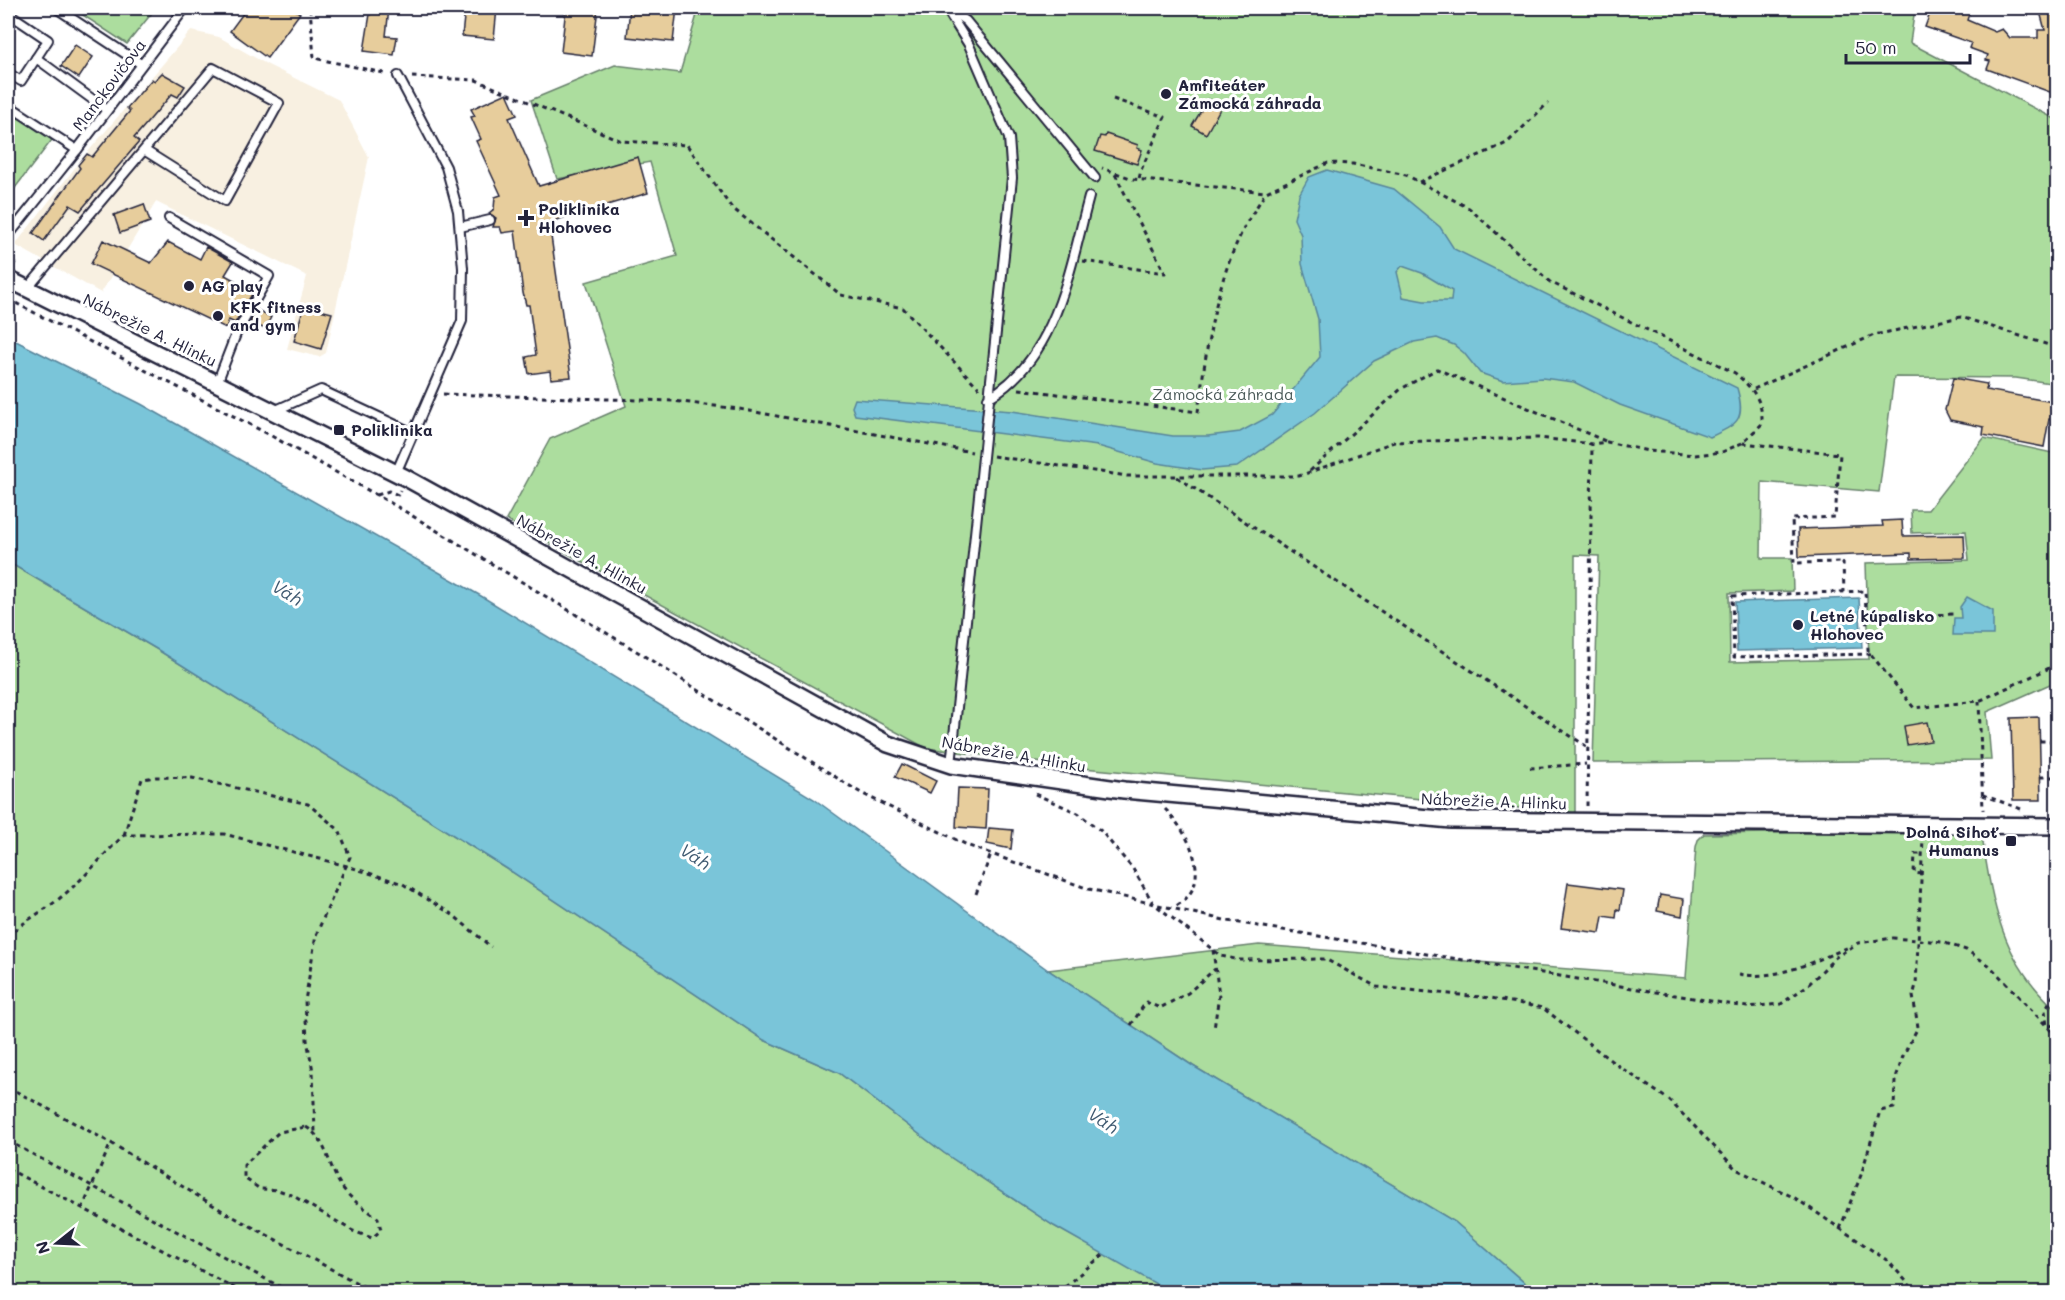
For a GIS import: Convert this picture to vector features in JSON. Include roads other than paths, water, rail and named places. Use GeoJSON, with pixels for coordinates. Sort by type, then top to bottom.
{"type":"FeatureCollection","features":[{"type":"Feature","properties":{"kind":"street","name":"Nábrežie A. Hlinku"},"geometry":{"type":"LineString","coordinates":[[8,279],[396,473],[888,744],[951,765],[1147,792],[1450,820],[2058,826]]}},
{"type":"Feature","properties":{"kind":"lane"},"geometry":{"type":"LineString","coordinates":[[56,8],[141,64]]}},
{"type":"Feature","properties":{"kind":"lane","name":"Manckovičova"},"geometry":{"type":"LineString","coordinates":[[8,236],[185,8]]}},
{"type":"Feature","properties":{"kind":"lane"},"geometry":{"type":"LineString","coordinates":[[946,8],[966,21],[1095,178]]}},
{"type":"Feature","properties":{"kind":"lane"},"geometry":{"type":"LineString","coordinates":[[946,8],[969,45],[1009,138],[1012,178],[951,765]]}},
{"type":"Feature","properties":{"kind":"lane"},"geometry":{"type":"LineString","coordinates":[[8,13],[48,40],[21,81],[8,73]]}},
{"type":"Feature","properties":{"kind":"lane"},"geometry":{"type":"LineString","coordinates":[[36,58],[107,110]]}},
{"type":"Feature","properties":{"kind":"lane"},"geometry":{"type":"LineString","coordinates":[[27,289],[213,68],[279,103],[225,201],[144,150]]}},
{"type":"Feature","properties":{"kind":"lane"},"geometry":{"type":"LineString","coordinates":[[396,473],[462,321],[463,268],[458,211],[446,167],[398,76]]}},
{"type":"Feature","properties":{"kind":"lane","name":"Manckovičova"},"geometry":{"type":"LineString","coordinates":[[8,105],[77,150]]}},
{"type":"Feature","properties":{"kind":"lane"},"geometry":{"type":"LineString","coordinates":[[988,401],[1006,388],[1031,359],[1054,316],[1089,197]]}},
{"type":"Feature","properties":{"kind":"lane"},"geometry":{"type":"LineString","coordinates":[[169,218],[269,276],[237,334],[225,368],[217,382]]}},
{"type":"Feature","properties":{"kind":"lane"},"geometry":{"type":"LineString","coordinates":[[460,227],[490,220]]}},
{"type":"Feature","properties":{"kind":"lane"},"geometry":{"type":"LineString","coordinates":[[274,411],[321,390],[413,433]]}},
{"type":"Feature","properties":{"kind":"water"},"geometry":{"type":"Polygon","coordinates":[[[1327,170],[1394,189],[1440,227],[1454,249],[1737,388],[1741,407],[1737,420],[1710,437],[1620,405],[1574,382],[1542,378],[1503,381],[1480,373],[1464,353],[1454,345],[1437,338],[1414,342],[1374,361],[1315,413],[1237,467],[1202,470],[1157,463],[1098,446],[855,415],[852,407],[855,399],[1012,411],[1173,436],[1208,436],[1240,432],[1272,415],[1320,357],[1318,319],[1302,264],[1301,235],[1294,219],[1299,195],[1309,177],[1327,170]],[[1402,266],[1397,272],[1403,297],[1424,301],[1451,301],[1452,291],[1422,273],[1402,266]]]}},
{"type":"Feature","properties":{"kind":"water","name":"Váh"},"geometry":{"type":"Polygon","coordinates":[[[8,337],[141,404],[481,596],[814,799],[1048,970],[1193,1066],[1455,1222],[1535,1292],[1174,1292],[1054,1226],[944,1153],[839,1073],[764,1040],[512,872],[158,650],[8,562],[8,337]]]}},
{"type":"Feature","properties":{"kind":"water"},"geometry":{"type":"Polygon","coordinates":[[[1967,597],[1993,611],[1993,635],[1953,635],[1954,618],[1961,618],[1960,607],[1967,597]]]}},
{"type":"Feature","properties":{"kind":"water","name":"Letné kúpalisko Hlohovec"},"geometry":{"type":"Polygon","coordinates":[[[1859,598],[1862,648],[1737,651],[1735,602],[1859,598]]]}},
{"type":"Feature","properties":{"kind":"place","name":"Amfiteáter Zámocká záhrada"},"geometry":{"type":"Point","coordinates":[1166,94]}},
{"type":"Feature","properties":{"kind":"place","name":"Poliklinika Hlohovec"},"geometry":{"type":"Point","coordinates":[526,218]}},
{"type":"Feature","properties":{"kind":"place","name":"AG play"},"geometry":{"type":"Point","coordinates":[189,286]}},
{"type":"Feature","properties":{"kind":"place","name":"KFK fitness and gym"},"geometry":{"type":"Point","coordinates":[218,316]}},
{"type":"Feature","properties":{"kind":"place","name":"Poliklinika"},"geometry":{"type":"Point","coordinates":[339,430]}},
{"type":"Feature","properties":{"kind":"place","name":"Letné kúpalisko Hlohovec"},"geometry":{"type":"Point","coordinates":[1798,625]}},
{"type":"Feature","properties":{"kind":"place","name":"Dolná Sihoť Humanus"},"geometry":{"type":"Point","coordinates":[2011,841]}},
{"type":"Feature","properties":{"kind":"park label","name":"Zámocká záhrada"},"geometry":{"type":"Point","coordinates":[1223,394]}}]}
